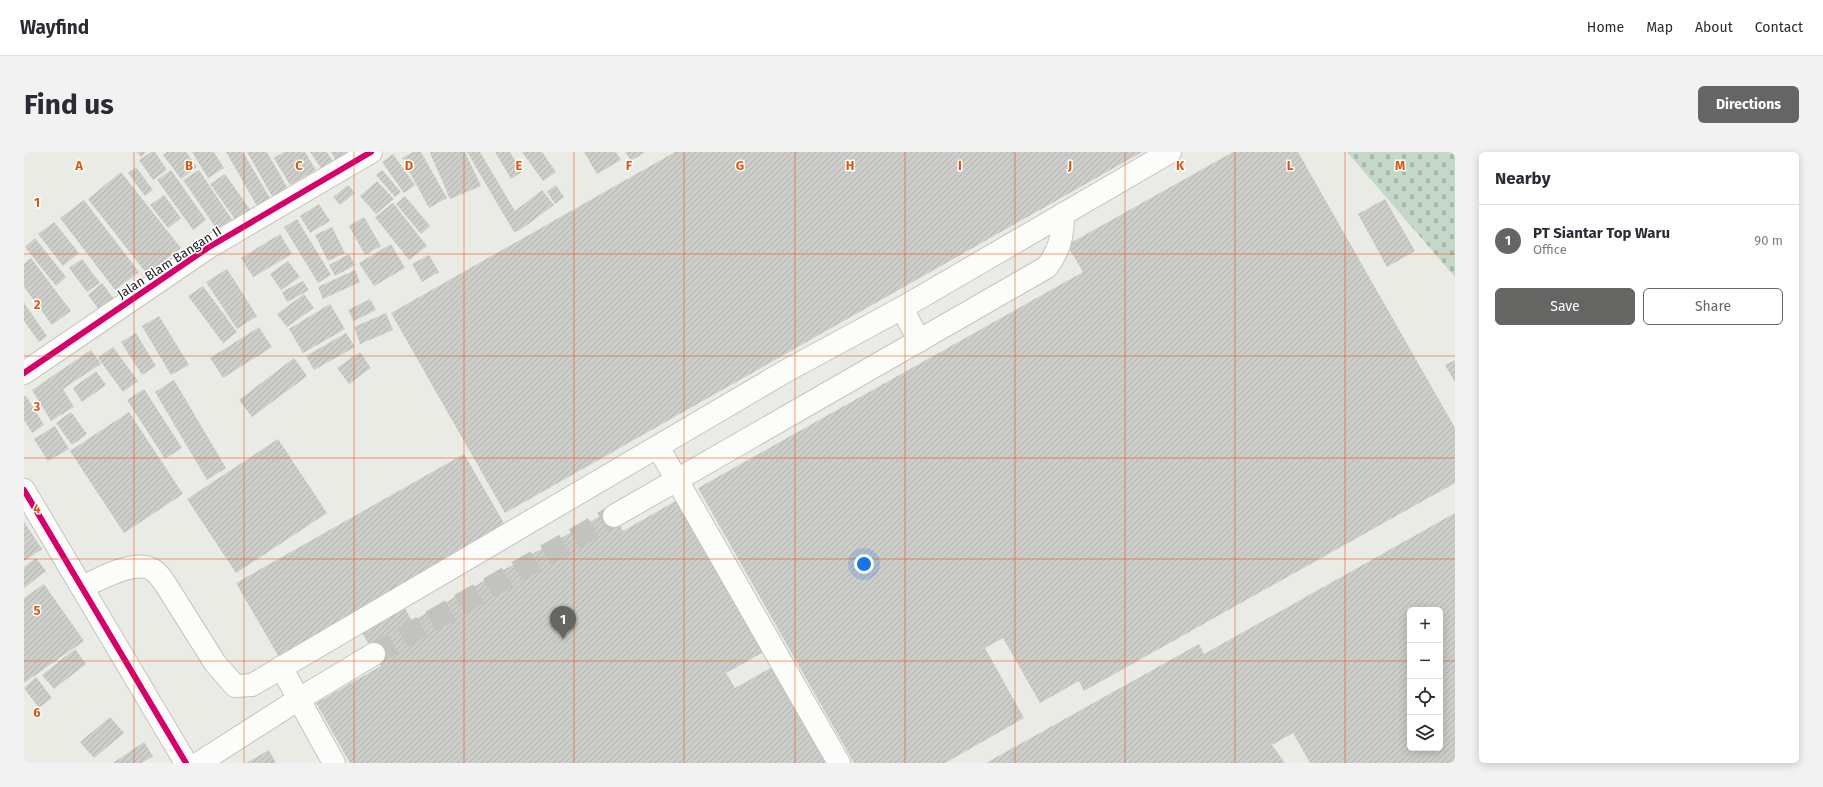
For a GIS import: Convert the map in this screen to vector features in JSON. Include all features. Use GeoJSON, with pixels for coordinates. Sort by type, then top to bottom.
{"type":"FeatureCollection","features":[{"type":"Feature","properties":{"kind":"street","name":"Jalan Blam Bangan II"},"geometry":{"type":"LineString","coordinates":[[24,373],[209,247],[371,152]]}},
{"type":"Feature","properties":{"kind":"street"},"geometry":{"type":"LineString","coordinates":[[82,587],[114,572],[142,566],[150,568],[158,573],[215,663],[235,686],[252,685],[786,371],[902,308],[1170,152]]}},
{"type":"Feature","properties":{"kind":"street"},"geometry":{"type":"LineString","coordinates":[[614,516],[1047,267],[1057,253],[1063,232],[1063,214]]}},
{"type":"Feature","properties":{"kind":"street"},"geometry":{"type":"LineString","coordinates":[[902,308],[919,341]]}},
{"type":"Feature","properties":{"kind":"street"},"geometry":{"type":"LineString","coordinates":[[658,447],[839,763]]}},
{"type":"Feature","properties":{"kind":"street"},"geometry":{"type":"LineString","coordinates":[[24,490],[186,763]]}},
{"type":"Feature","properties":{"kind":"street"},"geometry":{"type":"LineString","coordinates":[[199,763],[299,699],[374,654]]}},
{"type":"Feature","properties":{"kind":"street"},"geometry":{"type":"LineString","coordinates":[[281,667],[334,763]]}},
{"type":"Feature","properties":{"kind":"green space"},"geometry":{"type":"Polygon","coordinates":[[[1347,152],[1455,152],[1455,277],[1347,152]]]}},
{"type":"Feature","properties":{"kind":"building"},"geometry":{"type":"Polygon","coordinates":[[[137,152],[146,152],[141,157],[137,152]]]}},
{"type":"Feature","properties":{"kind":"building"},"geometry":{"type":"Polygon","coordinates":[[[151,152],[155,152],[167,170],[153,180],[139,160],[151,152]]]}},
{"type":"Feature","properties":{"kind":"building"},"geometry":{"type":"Polygon","coordinates":[[[167,152],[186,152],[197,167],[181,179],[163,155],[167,152]]]}},
{"type":"Feature","properties":{"kind":"building"},"geometry":{"type":"Polygon","coordinates":[[[192,152],[214,152],[224,168],[208,178],[192,152]]]}},
{"type":"Feature","properties":{"kind":"building"},"geometry":{"type":"Polygon","coordinates":[[[226,152],[243,152],[274,205],[261,213],[226,152]]]}},
{"type":"Feature","properties":{"kind":"building"},"geometry":{"type":"Polygon","coordinates":[[[247,152],[267,152],[291,194],[276,203],[247,152]]]}},
{"type":"Feature","properties":{"kind":"building"},"geometry":{"type":"Polygon","coordinates":[[[284,152],[305,152],[316,170],[290,185],[274,158],[284,152]]]}},
{"type":"Feature","properties":{"kind":"building"},"geometry":{"type":"Polygon","coordinates":[[[310,152],[327,152],[334,163],[323,171],[310,152]]]}},
{"type":"Feature","properties":{"kind":"building"},"geometry":{"type":"Polygon","coordinates":[[[331,152],[362,152],[339,166],[331,152]]]}},
{"type":"Feature","properties":{"kind":"building"},"geometry":{"type":"Polygon","coordinates":[[[413,152],[421,152],[447,198],[429,208],[402,158],[413,152]]]}},
{"type":"Feature","properties":{"kind":"building"},"geometry":{"type":"Polygon","coordinates":[[[465,152],[481,186],[450,199],[430,153],[465,152]]]}},
{"type":"Feature","properties":{"kind":"building"},"geometry":{"type":"Polygon","coordinates":[[[467,152],[480,152],[515,211],[542,190],[554,205],[520,230],[514,232],[467,152]]]}},
{"type":"Feature","properties":{"kind":"building"},"geometry":{"type":"Polygon","coordinates":[[[495,152],[510,152],[522,172],[511,179],[495,152]]]}},
{"type":"Feature","properties":{"kind":"building"},"geometry":{"type":"Polygon","coordinates":[[[522,152],[542,152],[556,172],[543,181],[522,152]]]}},
{"type":"Feature","properties":{"kind":"building"},"geometry":{"type":"Polygon","coordinates":[[[584,152],[616,152],[621,160],[597,174],[584,152]]]}},
{"type":"Feature","properties":{"kind":"building"},"geometry":{"type":"Polygon","coordinates":[[[625,152],[645,152],[631,161],[625,152]]]}},
{"type":"Feature","properties":{"kind":"building"},"geometry":{"type":"Polygon","coordinates":[[[675,152],[1142,152],[505,513],[391,313],[675,152]]]}},
{"type":"Feature","properties":{"kind":"building"},"geometry":{"type":"Polygon","coordinates":[[[1233,152],[1298,152],[1455,428],[1455,483],[1084,691],[1079,681],[1040,703],[1003,638],[985,648],[1024,718],[945,763],[854,763],[698,488],[1083,272],[1067,245],[1233,152]]]}},
{"type":"Feature","properties":{"kind":"building"},"geometry":{"type":"Polygon","coordinates":[[[393,154],[415,185],[404,193],[382,162],[393,154]]]}},
{"type":"Feature","properties":{"kind":"building"},"geometry":{"type":"Polygon","coordinates":[[[136,167],[153,190],[145,196],[128,173],[136,167]]]}},
{"type":"Feature","properties":{"kind":"building"},"geometry":{"type":"Polygon","coordinates":[[[171,170],[206,220],[193,230],[157,180],[171,170]]]}},
{"type":"Feature","properties":{"kind":"building"},"geometry":{"type":"Polygon","coordinates":[[[199,170],[233,221],[218,231],[183,180],[199,170]]]}},
{"type":"Feature","properties":{"kind":"building"},"geometry":{"type":"Polygon","coordinates":[[[382,170],[401,192],[395,197],[376,175],[382,170]]]}},
{"type":"Feature","properties":{"kind":"building"},"geometry":{"type":"Polygon","coordinates":[[[121,172],[181,248],[147,274],[88,199],[121,172]]]}},
{"type":"Feature","properties":{"kind":"building"},"geometry":{"type":"Polygon","coordinates":[[[225,174],[254,215],[239,225],[210,184],[225,174]]]}},
{"type":"Feature","properties":{"kind":"building"},"geometry":{"type":"Polygon","coordinates":[[[377,181],[394,199],[376,214],[360,196],[377,181]]]}},
{"type":"Feature","properties":{"kind":"building"},"geometry":{"type":"Polygon","coordinates":[[[348,185],[355,193],[340,205],[333,197],[348,185]]]}},
{"type":"Feature","properties":{"kind":"building"},"geometry":{"type":"Polygon","coordinates":[[[556,185],[564,197],[555,204],[547,192],[556,185]]]}},
{"type":"Feature","properties":{"kind":"building"},"geometry":{"type":"Polygon","coordinates":[[[164,195],[181,218],[168,228],[150,205],[164,195]]]}},
{"type":"Feature","properties":{"kind":"building"},"geometry":{"type":"Polygon","coordinates":[[[405,196],[430,226],[421,234],[396,204],[405,196]]]}},
{"type":"Feature","properties":{"kind":"building"},"geometry":{"type":"Polygon","coordinates":[[[1385,199],[1415,251],[1387,267],[1358,214],[1385,199]]]}},
{"type":"Feature","properties":{"kind":"building"},"geometry":{"type":"Polygon","coordinates":[[[84,200],[139,272],[115,290],[60,218],[84,200]]]}},
{"type":"Feature","properties":{"kind":"building"},"geometry":{"type":"Polygon","coordinates":[[[393,203],[427,246],[409,260],[375,217],[393,203]]]}},
{"type":"Feature","properties":{"kind":"building"},"geometry":{"type":"Polygon","coordinates":[[[319,204],[330,221],[310,233],[300,216],[319,204]]]}},
{"type":"Feature","properties":{"kind":"building"},"geometry":{"type":"Polygon","coordinates":[[[364,217],[381,246],[365,255],[349,226],[364,217]]]}},
{"type":"Feature","properties":{"kind":"building"},"geometry":{"type":"Polygon","coordinates":[[[297,219],[331,275],[318,283],[284,227],[297,219]]]}},
{"type":"Feature","properties":{"kind":"building"},"geometry":{"type":"Polygon","coordinates":[[[54,222],[79,253],[63,266],[38,234],[54,222]]]}},
{"type":"Feature","properties":{"kind":"building"},"geometry":{"type":"Polygon","coordinates":[[[332,227],[345,253],[328,261],[315,235],[332,227]]]}},
{"type":"Feature","properties":{"kind":"building"},"geometry":{"type":"Polygon","coordinates":[[[280,234],[292,254],[253,277],[241,258],[280,234]]]}},
{"type":"Feature","properties":{"kind":"building"},"geometry":{"type":"Polygon","coordinates":[[[35,238],[66,277],[56,286],[25,247],[35,238]]]}},
{"type":"Feature","properties":{"kind":"building"},"geometry":{"type":"Polygon","coordinates":[[[391,244],[405,268],[374,286],[359,263],[391,244]]]}},
{"type":"Feature","properties":{"kind":"building"},"geometry":{"type":"Polygon","coordinates":[[[349,254],[355,265],[335,276],[329,265],[349,254]]]}},
{"type":"Feature","properties":{"kind":"building"},"geometry":{"type":"Polygon","coordinates":[[[429,255],[439,272],[422,282],[412,264],[429,255]]]}},
{"type":"Feature","properties":{"kind":"building"},"geometry":{"type":"Polygon","coordinates":[[[31,258],[71,311],[52,325],[24,287],[24,264],[31,258]]]}},
{"type":"Feature","properties":{"kind":"building"},"geometry":{"type":"Polygon","coordinates":[[[82,259],[100,283],[87,292],[69,268],[82,259]]]}},
{"type":"Feature","properties":{"kind":"building"},"geometry":{"type":"Polygon","coordinates":[[[288,261],[300,277],[281,290],[270,274],[288,261]]]}},
{"type":"Feature","properties":{"kind":"building"},"geometry":{"type":"Polygon","coordinates":[[[227,269],[257,316],[237,329],[206,282],[227,269]]]}},
{"type":"Feature","properties":{"kind":"building"},"geometry":{"type":"Polygon","coordinates":[[[355,270],[360,282],[323,299],[318,287],[355,270]]]}},
{"type":"Feature","properties":{"kind":"building"},"geometry":{"type":"Polygon","coordinates":[[[303,281],[309,290],[287,302],[282,292],[303,281]]]}},
{"type":"Feature","properties":{"kind":"building"},"geometry":{"type":"Polygon","coordinates":[[[102,283],[114,299],[99,310],[88,295],[102,283]]]}},
{"type":"Feature","properties":{"kind":"building"},"geometry":{"type":"Polygon","coordinates":[[[203,286],[237,332],[223,343],[188,296],[203,286]]]}},
{"type":"Feature","properties":{"kind":"building"},"geometry":{"type":"Polygon","coordinates":[[[304,294],[314,308],[287,327],[277,314],[304,294]]]}},
{"type":"Feature","properties":{"kind":"building"},"geometry":{"type":"Polygon","coordinates":[[[370,299],[376,310],[354,321],[348,310],[370,299]]]}},
{"type":"Feature","properties":{"kind":"building"},"geometry":{"type":"Polygon","coordinates":[[[24,303],[47,336],[39,342],[24,321],[24,303]]]}},
{"type":"Feature","properties":{"kind":"building"},"geometry":{"type":"Polygon","coordinates":[[[330,304],[345,329],[303,353],[289,329],[330,304]]]}},
{"type":"Feature","properties":{"kind":"building"},"geometry":{"type":"Polygon","coordinates":[[[386,313],[393,330],[360,344],[354,327],[386,313]]]}},
{"type":"Feature","properties":{"kind":"building"},"geometry":{"type":"Polygon","coordinates":[[[159,316],[189,365],[171,375],[142,326],[159,316]]]}},
{"type":"Feature","properties":{"kind":"building"},"geometry":{"type":"Polygon","coordinates":[[[259,327],[272,347],[223,378],[210,358],[259,327]]]}},
{"type":"Feature","properties":{"kind":"building"},"geometry":{"type":"Polygon","coordinates":[[[136,333],[156,366],[142,375],[121,342],[136,333]]]}},
{"type":"Feature","properties":{"kind":"building"},"geometry":{"type":"Polygon","coordinates":[[[346,333],[355,347],[314,370],[306,356],[346,333]]]}},
{"type":"Feature","properties":{"kind":"building"},"geometry":{"type":"Polygon","coordinates":[[[113,347],[138,381],[123,392],[98,358],[113,347]]]}},
{"type":"Feature","properties":{"kind":"building"},"geometry":{"type":"Polygon","coordinates":[[[91,350],[101,364],[63,389],[74,407],[51,421],[32,390],[91,350]]]}},
{"type":"Feature","properties":{"kind":"building"},"geometry":{"type":"Polygon","coordinates":[[[360,352],[371,368],[349,384],[337,368],[360,352]]]}},
{"type":"Feature","properties":{"kind":"building"},"geometry":{"type":"Polygon","coordinates":[[[294,358],[307,376],[252,417],[239,400],[294,358]]]}},
{"type":"Feature","properties":{"kind":"building"},"geometry":{"type":"Polygon","coordinates":[[[1455,360],[1455,382],[1445,365],[1455,360]]]}},
{"type":"Feature","properties":{"kind":"building"},"geometry":{"type":"Polygon","coordinates":[[[96,371],[106,385],[82,402],[73,388],[96,371]]]}},
{"type":"Feature","properties":{"kind":"building"},"geometry":{"type":"Polygon","coordinates":[[[174,380],[226,468],[207,480],[155,392],[174,380]]]}},
{"type":"Feature","properties":{"kind":"building"},"geometry":{"type":"Polygon","coordinates":[[[144,389],[182,448],[165,459],[127,400],[144,389]]]}},
{"type":"Feature","properties":{"kind":"building"},"geometry":{"type":"Polygon","coordinates":[[[26,396],[44,425],[32,433],[24,420],[24,397],[26,396]]]}},
{"type":"Feature","properties":{"kind":"building"},"geometry":{"type":"Polygon","coordinates":[[[71,412],[87,434],[72,445],[56,423],[71,412]]]}},
{"type":"Feature","properties":{"kind":"building"},"geometry":{"type":"Polygon","coordinates":[[[129,412],[183,494],[124,533],[70,451],[129,412]]]}},
{"type":"Feature","properties":{"kind":"building"},"geometry":{"type":"Polygon","coordinates":[[[55,426],[69,449],[48,461],[34,439],[55,426]]]}},
{"type":"Feature","properties":{"kind":"building"},"geometry":{"type":"Polygon","coordinates":[[[278,439],[327,513],[236,573],[187,499],[278,439]]]}},
{"type":"Feature","properties":{"kind":"building"},"geometry":{"type":"Polygon","coordinates":[[[464,454],[508,530],[280,659],[236,583],[464,454]]]}},
{"type":"Feature","properties":{"kind":"building"},"geometry":{"type":"Polygon","coordinates":[[[681,498],[767,650],[726,673],[735,688],[774,666],[829,763],[350,763],[316,703],[381,666],[359,627],[402,603],[412,621],[611,510],[623,531],[681,498]]]}},
{"type":"Feature","properties":{"kind":"building"},"geometry":{"type":"Polygon","coordinates":[[[1455,513],[1455,763],[1310,763],[1293,733],[1272,745],[1285,763],[986,763],[1199,644],[1204,654],[1455,513]]]}},
{"type":"Feature","properties":{"kind":"building"},"geometry":{"type":"Polygon","coordinates":[[[24,522],[42,549],[24,561],[24,543],[31,538],[24,542],[24,522]]]}},
{"type":"Feature","properties":{"kind":"building"},"geometry":{"type":"Polygon","coordinates":[[[36,558],[46,571],[24,588],[24,567],[36,558]]]}},
{"type":"Feature","properties":{"kind":"building"},"geometry":{"type":"Polygon","coordinates":[[[44,584],[84,641],[24,683],[24,598],[44,584]]]}},
{"type":"Feature","properties":{"kind":"building"},"geometry":{"type":"Polygon","coordinates":[[[75,649],[86,664],[54,689],[42,675],[75,649]]]}},
{"type":"Feature","properties":{"kind":"building"},"geometry":{"type":"Polygon","coordinates":[[[36,677],[52,698],[39,708],[24,688],[36,677]]]}},
{"type":"Feature","properties":{"kind":"building"},"geometry":{"type":"Polygon","coordinates":[[[110,717],[124,733],[94,758],[80,742],[110,717]]]}},
{"type":"Feature","properties":{"kind":"building"},"geometry":{"type":"Polygon","coordinates":[[[144,742],[153,756],[142,763],[113,763],[144,742]]]}},
{"type":"Feature","properties":{"kind":"building"},"geometry":{"type":"Polygon","coordinates":[[[269,750],[276,763],[246,763],[269,750]]]}},
{"type":"Feature","properties":{"kind":"tunnel"},"geometry":{"type":"LineString","coordinates":[[374,654],[614,516]]}},
{"type":"Feature","properties":{"kind":"cycle path"},"geometry":{"type":"LineString","coordinates":[[24,373],[209,247],[371,152]]}},
{"type":"Feature","properties":{"kind":"cycle path"},"geometry":{"type":"LineString","coordinates":[[24,490],[186,763]]}},
{"type":"Feature","properties":{"kind":"place","name":"PT Siantar Top Waru"},"geometry":{"type":"Point","coordinates":[563,639]}}]}
